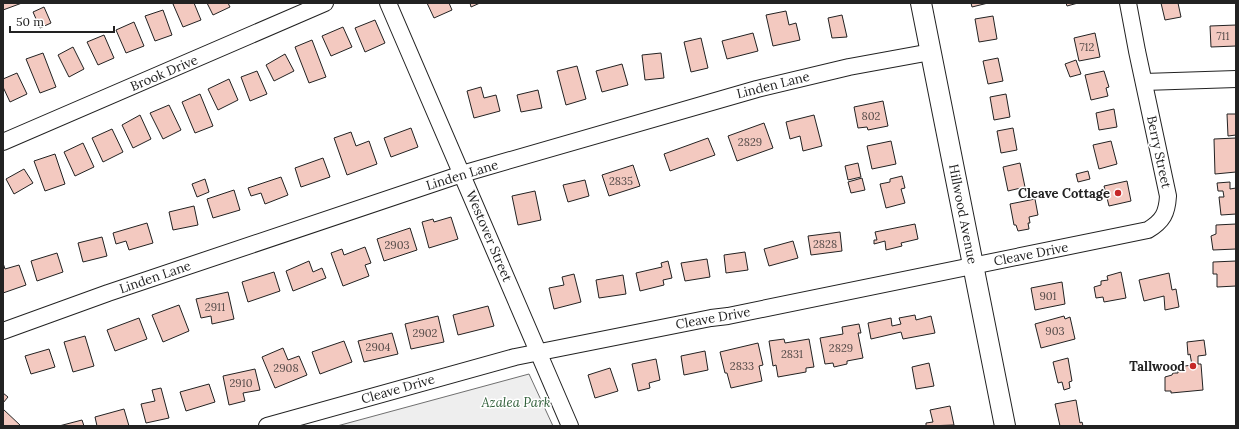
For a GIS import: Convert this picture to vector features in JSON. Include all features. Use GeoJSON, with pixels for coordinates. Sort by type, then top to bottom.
{"type":"FeatureCollection","features":[{"type":"Feature","properties":{"kind":"main road","name":"Hillwood Avenue"},"geometry":{"type":"LineString","coordinates":[[921,3],[1005,426]]}},
{"type":"Feature","properties":{"kind":"street","name":"Brook Drive"},"geometry":{"type":"LineString","coordinates":[[3,142],[325,3]]}},
{"type":"Feature","properties":{"kind":"street","name":"Westover Street"},"geometry":{"type":"LineString","coordinates":[[388,3],[570,426]]}},
{"type":"Feature","properties":{"kind":"street","name":"Berry Street"},"geometry":{"type":"LineString","coordinates":[[1128,3],[1168,196],[1168,206],[1164,216],[1160,220]]}},
{"type":"Feature","properties":{"kind":"street","name":"Linden Lane"},"geometry":{"type":"LineString","coordinates":[[3,331],[115,291],[462,174],[757,89],[849,67],[931,52]]}},
{"type":"Feature","properties":{"kind":"street"},"geometry":{"type":"LineString","coordinates":[[1144,82],[1236,79]]}},
{"type":"Feature","properties":{"kind":"street","name":"Cleave Drive"},"geometry":{"type":"LineString","coordinates":[[267,426],[515,357],[711,318],[728,316],[1138,233],[1148,230],[1160,220]]}},
{"type":"Feature","properties":{"kind":"green space","name":"Azalea Park"},"geometry":{"type":"Polygon","coordinates":[[[529,374],[553,426],[337,426],[529,374]]]}},
{"type":"Feature","properties":{"kind":"building"},"geometry":{"type":"Polygon","coordinates":[[[3,3],[22,3],[3,10],[3,3]]]}},
{"type":"Feature","properties":{"kind":"building"},"geometry":{"type":"Polygon","coordinates":[[[194,3],[201,20],[183,27],[173,4],[194,3]]]}},
{"type":"Feature","properties":{"kind":"building"},"geometry":{"type":"Polygon","coordinates":[[[207,3],[228,3],[230,7],[213,15],[207,3]]]}},
{"type":"Feature","properties":{"kind":"building"},"geometry":{"type":"Polygon","coordinates":[[[427,3],[449,3],[452,10],[434,18],[427,3]]]}},
{"type":"Feature","properties":{"kind":"building"},"geometry":{"type":"Polygon","coordinates":[[[470,3],[480,3],[471,7],[470,3]]]}},
{"type":"Feature","properties":{"kind":"building"},"geometry":{"type":"Polygon","coordinates":[[[971,3],[988,3],[972,7],[971,3]]]}},
{"type":"Feature","properties":{"kind":"building"},"geometry":{"type":"Polygon","coordinates":[[[1066,3],[1078,3],[1067,6],[1066,3]]]}},
{"type":"Feature","properties":{"kind":"building"},"geometry":{"type":"Polygon","coordinates":[[[1161,3],[1178,3],[1181,17],[1165,20],[1161,3]]]}},
{"type":"Feature","properties":{"kind":"building"},"geometry":{"type":"Polygon","coordinates":[[[44,7],[51,23],[40,28],[33,12],[44,7]]]}},
{"type":"Feature","properties":{"kind":"building"},"geometry":{"type":"Polygon","coordinates":[[[163,10],[172,35],[155,41],[145,16],[163,10]]]}},
{"type":"Feature","properties":{"kind":"building"},"geometry":{"type":"Polygon","coordinates":[[[786,11],[789,25],[796,23],[800,40],[773,46],[766,15],[786,11]]]}},
{"type":"Feature","properties":{"kind":"building"},"geometry":{"type":"Polygon","coordinates":[[[842,15],[847,37],[832,38],[828,18],[842,15]]]}},
{"type":"Feature","properties":{"kind":"building"},"geometry":{"type":"Polygon","coordinates":[[[993,16],[997,39],[979,42],[975,19],[993,16]]]}},
{"type":"Feature","properties":{"kind":"building"},"geometry":{"type":"Polygon","coordinates":[[[375,20],[385,43],[365,52],[355,28],[375,20]]]}},
{"type":"Feature","properties":{"kind":"building"},"geometry":{"type":"Polygon","coordinates":[[[134,22],[144,46],[126,53],[116,30],[134,22]]]}},
{"type":"Feature","properties":{"kind":"building"},"geometry":{"type":"Polygon","coordinates":[[[1236,25],[1236,46],[1211,47],[1210,26],[1236,25]]]}},
{"type":"Feature","properties":{"kind":"building"},"geometry":{"type":"Polygon","coordinates":[[[343,27],[352,47],[331,56],[322,36],[343,27]]]}},
{"type":"Feature","properties":{"kind":"building"},"geometry":{"type":"Polygon","coordinates":[[[753,33],[758,51],[727,59],[722,41],[753,33]]]}},
{"type":"Feature","properties":{"kind":"building"},"geometry":{"type":"Polygon","coordinates":[[[1095,33],[1100,57],[1079,61],[1074,38],[1095,33]]]}},
{"type":"Feature","properties":{"kind":"building"},"geometry":{"type":"Polygon","coordinates":[[[104,35],[114,58],[98,65],[87,42],[104,35]]]}},
{"type":"Feature","properties":{"kind":"building"},"geometry":{"type":"Polygon","coordinates":[[[701,38],[708,68],[691,72],[684,42],[701,38]]]}},
{"type":"Feature","properties":{"kind":"building"},"geometry":{"type":"Polygon","coordinates":[[[312,40],[326,77],[309,83],[295,47],[312,40]]]}},
{"type":"Feature","properties":{"kind":"building"},"geometry":{"type":"Polygon","coordinates":[[[73,47],[84,69],[69,77],[58,55],[73,47]]]}},
{"type":"Feature","properties":{"kind":"building"},"geometry":{"type":"Polygon","coordinates":[[[43,53],[56,87],[40,93],[26,59],[43,53]]]}},
{"type":"Feature","properties":{"kind":"building"},"geometry":{"type":"Polygon","coordinates":[[[661,53],[664,78],[645,80],[642,55],[661,53]]]}},
{"type":"Feature","properties":{"kind":"building"},"geometry":{"type":"Polygon","coordinates":[[[285,54],[294,71],[274,81],[266,65],[285,54]]]}},
{"type":"Feature","properties":{"kind":"building"},"geometry":{"type":"Polygon","coordinates":[[[998,58],[1003,81],[988,84],[983,61],[998,58]]]}},
{"type":"Feature","properties":{"kind":"building"},"geometry":{"type":"Polygon","coordinates":[[[1076,60],[1081,74],[1070,77],[1065,64],[1076,60]]]}},
{"type":"Feature","properties":{"kind":"building"},"geometry":{"type":"Polygon","coordinates":[[[622,64],[628,85],[602,92],[596,71],[622,64]]]}},
{"type":"Feature","properties":{"kind":"building"},"geometry":{"type":"Polygon","coordinates":[[[577,66],[586,99],[566,105],[557,71],[577,66]]]}},
{"type":"Feature","properties":{"kind":"building"},"geometry":{"type":"Polygon","coordinates":[[[257,71],[267,94],[250,101],[241,77],[257,71]]]}},
{"type":"Feature","properties":{"kind":"building"},"geometry":{"type":"Polygon","coordinates":[[[1104,71],[1109,87],[1106,88],[1108,96],[1091,100],[1085,75],[1104,71]]]}},
{"type":"Feature","properties":{"kind":"building"},"geometry":{"type":"Polygon","coordinates":[[[17,73],[27,94],[10,102],[3,87],[3,79],[17,73]]]}},
{"type":"Feature","properties":{"kind":"building"},"geometry":{"type":"Polygon","coordinates":[[[229,79],[238,100],[218,110],[208,89],[229,79]]]}},
{"type":"Feature","properties":{"kind":"building"},"geometry":{"type":"Polygon","coordinates":[[[481,87],[484,98],[496,95],[500,111],[474,118],[467,91],[481,87]]]}},
{"type":"Feature","properties":{"kind":"building"},"geometry":{"type":"Polygon","coordinates":[[[538,90],[542,108],[521,112],[517,95],[538,90]]]}},
{"type":"Feature","properties":{"kind":"building"},"geometry":{"type":"Polygon","coordinates":[[[200,94],[213,126],[195,133],[182,102],[200,94]]]}},
{"type":"Feature","properties":{"kind":"building"},"geometry":{"type":"Polygon","coordinates":[[[1006,94],[1010,117],[994,120],[990,97],[1006,94]]]}},
{"type":"Feature","properties":{"kind":"building"},"geometry":{"type":"Polygon","coordinates":[[[883,101],[888,126],[868,130],[867,127],[858,128],[854,107],[883,101]]]}},
{"type":"Feature","properties":{"kind":"building"},"geometry":{"type":"Polygon","coordinates":[[[169,105],[181,130],[163,139],[150,113],[169,105]]]}},
{"type":"Feature","properties":{"kind":"building"},"geometry":{"type":"Polygon","coordinates":[[[1114,109],[1117,127],[1099,130],[1096,113],[1114,109]]]}},
{"type":"Feature","properties":{"kind":"building"},"geometry":{"type":"Polygon","coordinates":[[[1227,114],[1236,114],[1236,135],[1228,136],[1227,114]]]}},
{"type":"Feature","properties":{"kind":"building"},"geometry":{"type":"Polygon","coordinates":[[[140,115],[151,139],[133,148],[122,125],[140,115]]]}},
{"type":"Feature","properties":{"kind":"building"},"geometry":{"type":"Polygon","coordinates":[[[814,115],[822,146],[803,151],[800,136],[790,139],[786,122],[814,115]]]}},
{"type":"Feature","properties":{"kind":"building"},"geometry":{"type":"Polygon","coordinates":[[[764,123],[773,148],[737,161],[728,136],[764,123]]]}},
{"type":"Feature","properties":{"kind":"building"},"geometry":{"type":"Polygon","coordinates":[[[411,128],[418,147],[391,157],[384,138],[411,128]]]}},
{"type":"Feature","properties":{"kind":"building"},"geometry":{"type":"Polygon","coordinates":[[[1013,128],[1017,150],[1001,153],[997,131],[1013,128]]]}},
{"type":"Feature","properties":{"kind":"building"},"geometry":{"type":"Polygon","coordinates":[[[112,129],[123,152],[103,162],[92,138],[112,129]]]}},
{"type":"Feature","properties":{"kind":"building"},"geometry":{"type":"Polygon","coordinates":[[[351,132],[356,146],[369,141],[377,164],[347,175],[334,138],[351,132]]]}},
{"type":"Feature","properties":{"kind":"building"},"geometry":{"type":"Polygon","coordinates":[[[708,138],[715,155],[670,171],[664,154],[708,138]]]}},
{"type":"Feature","properties":{"kind":"building"},"geometry":{"type":"Polygon","coordinates":[[[1236,138],[1236,172],[1215,174],[1214,139],[1236,138]]]}},
{"type":"Feature","properties":{"kind":"building"},"geometry":{"type":"Polygon","coordinates":[[[891,141],[896,164],[872,169],[867,146],[891,141]]]}},
{"type":"Feature","properties":{"kind":"building"},"geometry":{"type":"Polygon","coordinates":[[[1111,141],[1117,164],[1099,169],[1093,145],[1111,141]]]}},
{"type":"Feature","properties":{"kind":"building"},"geometry":{"type":"Polygon","coordinates":[[[83,143],[94,167],[75,176],[64,152],[83,143]]]}},
{"type":"Feature","properties":{"kind":"building"},"geometry":{"type":"Polygon","coordinates":[[[55,154],[65,184],[45,191],[34,161],[55,154]]]}},
{"type":"Feature","properties":{"kind":"building"},"geometry":{"type":"Polygon","coordinates":[[[323,158],[330,177],[301,187],[295,168],[323,158]]]}},
{"type":"Feature","properties":{"kind":"building"},"geometry":{"type":"Polygon","coordinates":[[[858,163],[861,177],[848,180],[845,166],[858,163]]]}},
{"type":"Feature","properties":{"kind":"building"},"geometry":{"type":"Polygon","coordinates":[[[1020,163],[1025,187],[1008,191],[1003,167],[1020,163]]]}},
{"type":"Feature","properties":{"kind":"building"},"geometry":{"type":"Polygon","coordinates":[[[633,165],[640,186],[609,196],[602,175],[633,165]]]}},
{"type":"Feature","properties":{"kind":"building"},"geometry":{"type":"Polygon","coordinates":[[[24,169],[33,183],[14,194],[6,179],[24,169]]]}},
{"type":"Feature","properties":{"kind":"building"},"geometry":{"type":"Polygon","coordinates":[[[1088,171],[1090,179],[1078,182],[1076,174],[1088,171]]]}},
{"type":"Feature","properties":{"kind":"building"},"geometry":{"type":"Polygon","coordinates":[[[902,176],[905,188],[901,189],[905,203],[886,208],[880,184],[890,182],[890,179],[902,176]]]}},
{"type":"Feature","properties":{"kind":"building"},"geometry":{"type":"Polygon","coordinates":[[[281,177],[288,195],[265,204],[261,193],[251,196],[248,188],[281,177]]]}},
{"type":"Feature","properties":{"kind":"building"},"geometry":{"type":"Polygon","coordinates":[[[862,178],[865,190],[851,193],[848,182],[862,178]]]}},
{"type":"Feature","properties":{"kind":"building"},"geometry":{"type":"Polygon","coordinates":[[[205,179],[209,192],[197,197],[192,184],[205,179]]]}},
{"type":"Feature","properties":{"kind":"building"},"geometry":{"type":"Polygon","coordinates":[[[585,180],[589,196],[568,202],[563,185],[585,180]]]}},
{"type":"Feature","properties":{"kind":"building","name":"Cleave Cottage"},"geometry":{"type":"Polygon","coordinates":[[[1127,181],[1131,201],[1109,206],[1104,186],[1127,181]]]}},
{"type":"Feature","properties":{"kind":"building"},"geometry":{"type":"Polygon","coordinates":[[[1230,182],[1230,189],[1236,188],[1236,214],[1221,215],[1219,197],[1224,197],[1223,191],[1218,191],[1217,183],[1230,182]]]}},
{"type":"Feature","properties":{"kind":"building"},"geometry":{"type":"Polygon","coordinates":[[[234,190],[240,210],[213,218],[207,199],[234,190]]]}},
{"type":"Feature","properties":{"kind":"building"},"geometry":{"type":"Polygon","coordinates":[[[535,191],[541,220],[518,225],[512,196],[535,191]]]}},
{"type":"Feature","properties":{"kind":"building"},"geometry":{"type":"Polygon","coordinates":[[[1035,199],[1038,215],[1029,217],[1029,229],[1018,231],[1016,225],[1014,225],[1010,204],[1035,199]]]}},
{"type":"Feature","properties":{"kind":"building"},"geometry":{"type":"Polygon","coordinates":[[[194,206],[198,225],[173,230],[169,212],[194,206]]]}},
{"type":"Feature","properties":{"kind":"building"},"geometry":{"type":"Polygon","coordinates":[[[451,217],[458,239],[429,248],[422,222],[433,219],[434,222],[451,217]]]}},
{"type":"Feature","properties":{"kind":"building"},"geometry":{"type":"Polygon","coordinates":[[[147,223],[153,243],[129,250],[126,241],[116,244],[113,233],[147,223]]]}},
{"type":"Feature","properties":{"kind":"building"},"geometry":{"type":"Polygon","coordinates":[[[915,224],[918,239],[901,243],[902,246],[886,250],[885,241],[874,244],[874,240],[877,240],[875,232],[915,224]]]}},
{"type":"Feature","properties":{"kind":"building"},"geometry":{"type":"Polygon","coordinates":[[[1236,224],[1236,249],[1213,250],[1211,236],[1216,234],[1216,225],[1236,224]]]}},
{"type":"Feature","properties":{"kind":"building"},"geometry":{"type":"Polygon","coordinates":[[[410,228],[417,250],[384,261],[377,239],[410,228]]]}},
{"type":"Feature","properties":{"kind":"building"},"geometry":{"type":"Polygon","coordinates":[[[840,232],[842,251],[811,255],[808,236],[840,232]]]}},
{"type":"Feature","properties":{"kind":"building"},"geometry":{"type":"Polygon","coordinates":[[[102,237],[107,256],[83,262],[78,243],[102,237]]]}},
{"type":"Feature","properties":{"kind":"building"},"geometry":{"type":"Polygon","coordinates":[[[793,241],[798,258],[769,266],[764,249],[793,241]]]}},
{"type":"Feature","properties":{"kind":"building"},"geometry":{"type":"Polygon","coordinates":[[[365,247],[371,263],[365,265],[369,276],[343,286],[331,253],[342,249],[344,255],[365,247]]]}},
{"type":"Feature","properties":{"kind":"building"},"geometry":{"type":"Polygon","coordinates":[[[745,252],[748,270],[726,273],[724,255],[745,252]]]}},
{"type":"Feature","properties":{"kind":"building"},"geometry":{"type":"Polygon","coordinates":[[[57,253],[63,272],[37,281],[31,261],[57,253]]]}},
{"type":"Feature","properties":{"kind":"building"},"geometry":{"type":"Polygon","coordinates":[[[707,259],[710,277],[685,281],[681,263],[707,259]]]}},
{"type":"Feature","properties":{"kind":"building"},"geometry":{"type":"Polygon","coordinates":[[[309,261],[313,272],[322,268],[326,278],[293,291],[286,271],[309,261]]]}},
{"type":"Feature","properties":{"kind":"building"},"geometry":{"type":"Polygon","coordinates":[[[668,261],[672,278],[663,280],[664,285],[640,291],[636,273],[662,267],[661,263],[668,261]]]}},
{"type":"Feature","properties":{"kind":"building"},"geometry":{"type":"Polygon","coordinates":[[[1236,261],[1236,286],[1217,287],[1217,274],[1213,274],[1213,262],[1236,261]]]}},
{"type":"Feature","properties":{"kind":"building"},"geometry":{"type":"Polygon","coordinates":[[[3,263],[5,269],[19,265],[26,285],[3,293],[3,263]]]}},
{"type":"Feature","properties":{"kind":"building"},"geometry":{"type":"Polygon","coordinates":[[[274,272],[280,291],[248,302],[242,282],[274,272]]]}},
{"type":"Feature","properties":{"kind":"building"},"geometry":{"type":"Polygon","coordinates":[[[1121,272],[1126,298],[1104,302],[1103,297],[1096,298],[1094,287],[1101,285],[1101,281],[1108,280],[1107,276],[1121,272]]]}},
{"type":"Feature","properties":{"kind":"building"},"geometry":{"type":"Polygon","coordinates":[[[1169,273],[1172,290],[1176,289],[1179,307],[1165,310],[1164,296],[1144,301],[1139,280],[1169,273]]]}},
{"type":"Feature","properties":{"kind":"building"},"geometry":{"type":"Polygon","coordinates":[[[574,274],[581,302],[554,309],[549,288],[564,285],[562,277],[574,274]]]}},
{"type":"Feature","properties":{"kind":"building"},"geometry":{"type":"Polygon","coordinates":[[[623,275],[626,294],[599,298],[596,280],[623,275]]]}},
{"type":"Feature","properties":{"kind":"building"},"geometry":{"type":"Polygon","coordinates":[[[1062,282],[1065,304],[1035,310],[1031,288],[1062,282]]]}},
{"type":"Feature","properties":{"kind":"building"},"geometry":{"type":"Polygon","coordinates":[[[228,292],[234,319],[212,324],[211,316],[201,318],[196,299],[228,292]]]}},
{"type":"Feature","properties":{"kind":"building"},"geometry":{"type":"Polygon","coordinates":[[[179,305],[189,331],[163,342],[152,315],[179,305]]]}},
{"type":"Feature","properties":{"kind":"building"},"geometry":{"type":"Polygon","coordinates":[[[488,306],[494,326],[458,335],[453,315],[488,306]]]}},
{"type":"Feature","properties":{"kind":"building"},"geometry":{"type":"Polygon","coordinates":[[[915,315],[916,320],[931,316],[935,333],[903,339],[901,332],[871,339],[868,323],[891,318],[892,326],[901,324],[899,318],[915,315]]]}},
{"type":"Feature","properties":{"kind":"building"},"geometry":{"type":"Polygon","coordinates":[[[438,316],[444,342],[411,349],[405,324],[438,316]]]}},
{"type":"Feature","properties":{"kind":"building"},"geometry":{"type":"Polygon","coordinates":[[[1064,316],[1065,319],[1070,317],[1075,339],[1041,348],[1035,324],[1064,316]]]}},
{"type":"Feature","properties":{"kind":"building"},"geometry":{"type":"Polygon","coordinates":[[[139,318],[147,339],[115,351],[107,330],[139,318]]]}},
{"type":"Feature","properties":{"kind":"building"},"geometry":{"type":"Polygon","coordinates":[[[859,324],[861,333],[858,333],[863,358],[847,361],[847,364],[834,367],[833,363],[825,364],[820,338],[843,334],[842,327],[859,324]]]}},
{"type":"Feature","properties":{"kind":"building"},"geometry":{"type":"Polygon","coordinates":[[[392,333],[398,354],[364,362],[358,341],[392,333]]]}},
{"type":"Feature","properties":{"kind":"building"},"geometry":{"type":"Polygon","coordinates":[[[85,336],[94,366],[73,372],[64,342],[85,336]]]}},
{"type":"Feature","properties":{"kind":"building"},"geometry":{"type":"Polygon","coordinates":[[[784,339],[785,343],[809,339],[814,367],[806,368],[806,372],[778,377],[776,365],[773,366],[769,341],[784,339]]]}},
{"type":"Feature","properties":{"kind":"building","name":"Tallwood"},"geometry":{"type":"Polygon","coordinates":[[[1204,340],[1206,355],[1198,356],[1198,364],[1201,364],[1203,390],[1171,393],[1171,391],[1165,391],[1165,377],[1172,375],[1173,373],[1178,373],[1178,367],[1192,365],[1190,354],[1188,355],[1187,342],[1204,340]]]}},
{"type":"Feature","properties":{"kind":"building"},"geometry":{"type":"Polygon","coordinates":[[[344,341],[352,362],[320,374],[312,352],[344,341]]]}},
{"type":"Feature","properties":{"kind":"building"},"geometry":{"type":"Polygon","coordinates":[[[758,343],[763,365],[759,366],[762,381],[731,388],[727,373],[725,373],[720,352],[758,343]]]}},
{"type":"Feature","properties":{"kind":"building"},"geometry":{"type":"Polygon","coordinates":[[[283,348],[288,360],[299,356],[307,375],[275,388],[262,357],[283,348]]]}},
{"type":"Feature","properties":{"kind":"building"},"geometry":{"type":"Polygon","coordinates":[[[49,349],[55,367],[31,374],[25,356],[49,349]]]}},
{"type":"Feature","properties":{"kind":"building"},"geometry":{"type":"Polygon","coordinates":[[[705,351],[708,370],[684,375],[681,356],[705,351]]]}},
{"type":"Feature","properties":{"kind":"building"},"geometry":{"type":"Polygon","coordinates":[[[1068,358],[1072,381],[1069,382],[1070,388],[1064,390],[1062,382],[1058,383],[1053,362],[1068,358]]]}},
{"type":"Feature","properties":{"kind":"building"},"geometry":{"type":"Polygon","coordinates":[[[656,359],[660,380],[649,383],[650,388],[638,391],[632,364],[656,359]]]}},
{"type":"Feature","properties":{"kind":"building"},"geometry":{"type":"Polygon","coordinates":[[[929,363],[934,386],[916,389],[912,367],[929,363]]]}},
{"type":"Feature","properties":{"kind":"building"},"geometry":{"type":"Polygon","coordinates":[[[610,368],[618,391],[595,398],[588,375],[610,368]]]}},
{"type":"Feature","properties":{"kind":"building"},"geometry":{"type":"Polygon","coordinates":[[[255,369],[260,390],[243,393],[245,401],[229,405],[223,376],[255,369]]]}},
{"type":"Feature","properties":{"kind":"building"},"geometry":{"type":"Polygon","coordinates":[[[209,384],[215,402],[186,411],[180,392],[209,384]]]}},
{"type":"Feature","properties":{"kind":"building"},"geometry":{"type":"Polygon","coordinates":[[[161,388],[169,418],[146,423],[141,404],[155,401],[152,390],[161,388]]]}},
{"type":"Feature","properties":{"kind":"building"},"geometry":{"type":"Polygon","coordinates":[[[3,393],[8,397],[3,403],[3,393]]]}},
{"type":"Feature","properties":{"kind":"building"},"geometry":{"type":"Polygon","coordinates":[[[1076,400],[1080,423],[1082,422],[1083,426],[1060,426],[1055,404],[1076,400]]]}},
{"type":"Feature","properties":{"kind":"building"},"geometry":{"type":"Polygon","coordinates":[[[950,406],[954,425],[926,426],[926,423],[933,422],[930,410],[950,406]]]}},
{"type":"Feature","properties":{"kind":"building"},"geometry":{"type":"Polygon","coordinates":[[[3,409],[21,426],[3,426],[3,409]]]}},
{"type":"Feature","properties":{"kind":"building"},"geometry":{"type":"Polygon","coordinates":[[[124,409],[129,426],[97,426],[95,417],[124,409]]]}},
{"type":"Feature","properties":{"kind":"building"},"geometry":{"type":"Polygon","coordinates":[[[82,420],[84,426],[59,426],[82,420]]]}},
{"type":"Feature","properties":{"kind":"place","name":"Cleave Cottage"},"geometry":{"type":"Point","coordinates":[1118,193]}},
{"type":"Feature","properties":{"kind":"place","name":"Tallwood"},"geometry":{"type":"Point","coordinates":[1193,366]}}]}
